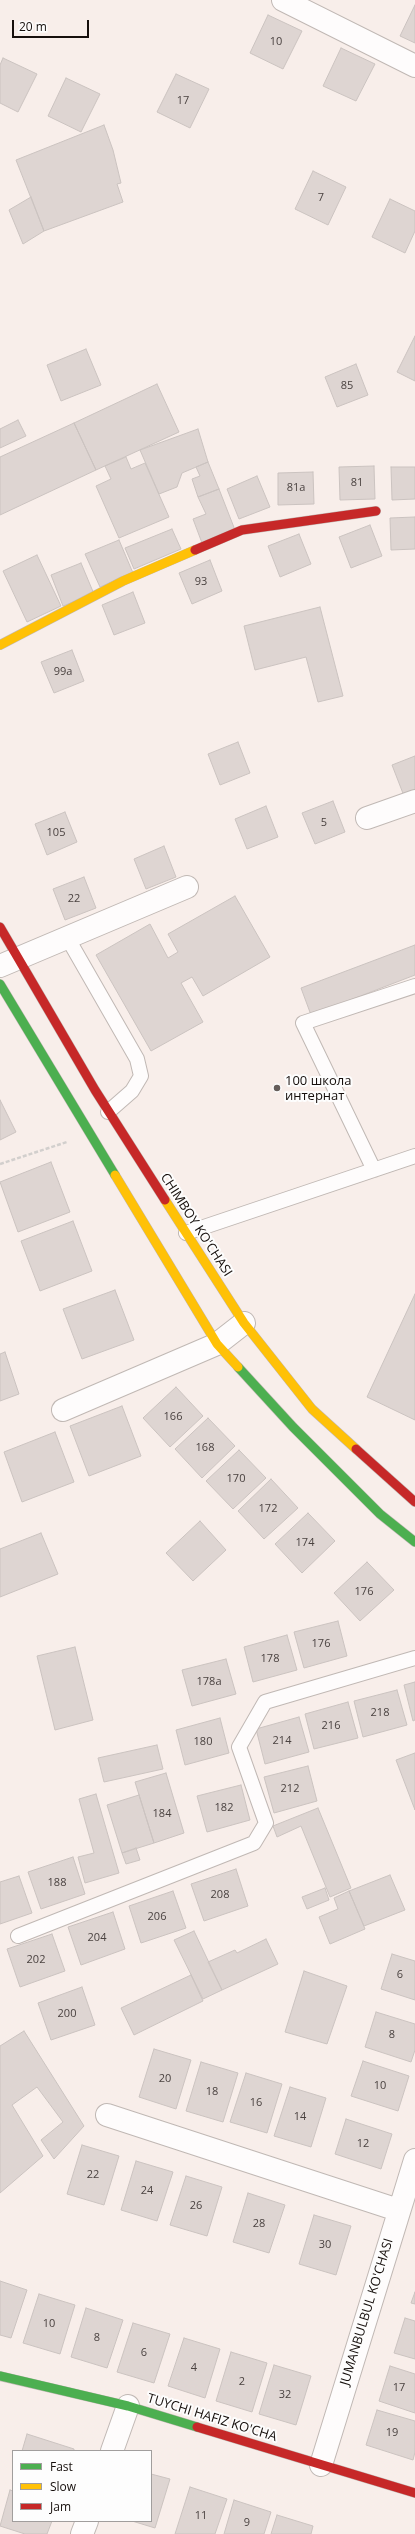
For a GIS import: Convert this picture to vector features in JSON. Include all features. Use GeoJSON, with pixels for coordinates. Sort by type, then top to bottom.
{"type":"FeatureCollection","features":[{"type":"Feature","properties":{"kind":"main road"},"geometry":{"type":"LineString","coordinates":[[0,645],[123,581],[242,530],[376,511]]}},
{"type":"Feature","properties":{"kind":"main road","name":"CHIMBOY KO'CHASI"},"geometry":{"type":"LineString","coordinates":[[0,927],[9,961],[244,1323],[312,1409],[415,1502]]}},
{"type":"Feature","properties":{"kind":"main road"},"geometry":{"type":"LineString","coordinates":[[0,984],[217,1344],[293,1427],[380,1514],[415,1542]]}},
{"type":"Feature","properties":{"kind":"main road","name":"TUYCHI HAFIZ KO'CHA"},"geometry":{"type":"LineString","coordinates":[[0,2376],[128,2406],[415,2493]]}},
{"type":"Feature","properties":{"kind":"street"},"geometry":{"type":"LineString","coordinates":[[283,0],[415,66]]}},
{"type":"Feature","properties":{"kind":"street"},"geometry":{"type":"LineString","coordinates":[[366,818],[415,801]]}},
{"type":"Feature","properties":{"kind":"street"},"geometry":{"type":"LineString","coordinates":[[9,961],[187,887]]}},
{"type":"Feature","properties":{"kind":"street"},"geometry":{"type":"LineString","coordinates":[[63,1410],[217,1344],[244,1323]]}},
{"type":"Feature","properties":{"kind":"street"},"geometry":{"type":"LineString","coordinates":[[107,2115],[398,2210]]}},
{"type":"Feature","properties":{"kind":"street","name":"JUMANBULBUL KO'CHASI"},"geometry":{"type":"LineString","coordinates":[[321,2465],[398,2210],[415,2160]]}},
{"type":"Feature","properties":{"kind":"street"},"geometry":{"type":"LineString","coordinates":[[112,2450],[128,2406]]}},
{"type":"Feature","properties":{"kind":"street"},"geometry":{"type":"LineString","coordinates":[[82,2534],[87,2522]]}},
{"type":"Feature","properties":{"kind":"lane"},"geometry":{"type":"LineString","coordinates":[[67,937],[137,1059],[140,1070],[141,1076],[132,1091],[108,1112]]}},
{"type":"Feature","properties":{"kind":"lane"},"geometry":{"type":"LineString","coordinates":[[374,1170],[303,1024],[415,986]]}},
{"type":"Feature","properties":{"kind":"lane"},"geometry":{"type":"LineString","coordinates":[[186,1233],[415,1156]]}},
{"type":"Feature","properties":{"kind":"lane"},"geometry":{"type":"LineString","coordinates":[[18,1936],[254,1843],[266,1823],[239,1747],[265,1702],[415,1658]]}},
{"type":"Feature","properties":{"kind":"path"},"geometry":{"type":"LineString","coordinates":[[0,1164],[90,1135]]}},
{"type":"Feature","properties":{"kind":"building"},"geometry":{"type":"Polygon","coordinates":[[[415,5],[415,43],[400,36],[415,5]]]}},
{"type":"Feature","properties":{"kind":"building"},"geometry":{"type":"Polygon","coordinates":[[[268,15],[302,31],[283,69],[250,53],[268,15]]]}},
{"type":"Feature","properties":{"kind":"building"},"geometry":{"type":"Polygon","coordinates":[[[341,48],[375,64],[356,101],[323,86],[341,48]]]}},
{"type":"Feature","properties":{"kind":"building"},"geometry":{"type":"Polygon","coordinates":[[[3,58],[37,74],[18,112],[0,103],[0,65],[3,58]]]}},
{"type":"Feature","properties":{"kind":"building"},"geometry":{"type":"Polygon","coordinates":[[[176,74],[209,89],[190,128],[157,112],[176,74]]]}},
{"type":"Feature","properties":{"kind":"building"},"geometry":{"type":"Polygon","coordinates":[[[66,78],[100,94],[81,132],[48,116],[66,78]]]}},
{"type":"Feature","properties":{"kind":"building"},"geometry":{"type":"Polygon","coordinates":[[[104,125],[113,150],[121,183],[117,184],[123,202],[44,231],[16,160],[104,125]]]}},
{"type":"Feature","properties":{"kind":"building"},"geometry":{"type":"Polygon","coordinates":[[[313,171],[346,187],[328,225],[295,209],[313,171]]]}},
{"type":"Feature","properties":{"kind":"building"},"geometry":{"type":"Polygon","coordinates":[[[31,197],[44,231],[23,244],[9,210],[31,197]]]}},
{"type":"Feature","properties":{"kind":"building"},"geometry":{"type":"Polygon","coordinates":[[[390,199],[415,211],[415,231],[405,253],[372,237],[390,199]]]}},
{"type":"Feature","properties":{"kind":"building"},"geometry":{"type":"Polygon","coordinates":[[[415,336],[415,381],[397,372],[415,336]]]}},
{"type":"Feature","properties":{"kind":"building"},"geometry":{"type":"Polygon","coordinates":[[[86,349],[101,385],[61,401],[47,365],[86,349]]]}},
{"type":"Feature","properties":{"kind":"building"},"geometry":{"type":"Polygon","coordinates":[[[356,364],[368,395],[337,407],[325,377],[356,364]]]}},
{"type":"Feature","properties":{"kind":"building"},"geometry":{"type":"Polygon","coordinates":[[[157,384],[179,432],[96,470],[74,423],[157,384]]]}},
{"type":"Feature","properties":{"kind":"building"},"geometry":{"type":"Polygon","coordinates":[[[18,420],[26,436],[0,448],[0,429],[18,420]]]}},
{"type":"Feature","properties":{"kind":"building"},"geometry":{"type":"Polygon","coordinates":[[[74,423],[96,470],[0,515],[0,457],[74,423]]]}},
{"type":"Feature","properties":{"kind":"building"},"geometry":{"type":"Polygon","coordinates":[[[198,429],[208,462],[182,473],[177,487],[159,494],[140,450],[198,429]]]}},
{"type":"Feature","properties":{"kind":"building"},"geometry":{"type":"Polygon","coordinates":[[[126,457],[131,469],[145,463],[169,517],[119,538],[96,486],[111,479],[105,466],[126,457]]]}},
{"type":"Feature","properties":{"kind":"building"},"geometry":{"type":"Polygon","coordinates":[[[208,462],[219,489],[198,497],[192,479],[200,476],[196,467],[208,462]]]}},
{"type":"Feature","properties":{"kind":"building"},"geometry":{"type":"Polygon","coordinates":[[[374,466],[375,499],[340,500],[339,467],[374,466]]]}},
{"type":"Feature","properties":{"kind":"building"},"geometry":{"type":"Polygon","coordinates":[[[391,467],[415,467],[415,499],[392,500],[391,467]]]}},
{"type":"Feature","properties":{"kind":"building"},"geometry":{"type":"Polygon","coordinates":[[[313,472],[314,504],[278,505],[278,473],[313,472]]]}},
{"type":"Feature","properties":{"kind":"building"},"geometry":{"type":"Polygon","coordinates":[[[257,476],[270,507],[239,519],[227,489],[257,476]]]}},
{"type":"Feature","properties":{"kind":"building"},"geometry":{"type":"Polygon","coordinates":[[[219,489],[235,530],[202,543],[193,519],[206,514],[198,497],[219,489]]]}},
{"type":"Feature","properties":{"kind":"building"},"geometry":{"type":"Polygon","coordinates":[[[415,517],[415,549],[391,550],[390,518],[415,517]]]}},
{"type":"Feature","properties":{"kind":"building"},"geometry":{"type":"Polygon","coordinates":[[[370,525],[382,556],[351,568],[339,537],[370,525]]]}},
{"type":"Feature","properties":{"kind":"building"},"geometry":{"type":"Polygon","coordinates":[[[172,529],[181,549],[134,569],[125,548],[172,529]]]}},
{"type":"Feature","properties":{"kind":"building"},"geometry":{"type":"Polygon","coordinates":[[[299,534],[311,564],[280,577],[268,546],[299,534]]]}},
{"type":"Feature","properties":{"kind":"building"},"geometry":{"type":"Polygon","coordinates":[[[119,540],[133,573],[100,587],[85,554],[119,540]]]}},
{"type":"Feature","properties":{"kind":"building"},"geometry":{"type":"Polygon","coordinates":[[[37,555],[61,606],[27,622],[3,571],[37,555]]]}},
{"type":"Feature","properties":{"kind":"building"},"geometry":{"type":"Polygon","coordinates":[[[210,560],[222,591],[192,604],[179,573],[210,560]]]}},
{"type":"Feature","properties":{"kind":"building"},"geometry":{"type":"Polygon","coordinates":[[[81,563],[94,594],[63,606],[51,575],[81,563]]]}},
{"type":"Feature","properties":{"kind":"building"},"geometry":{"type":"Polygon","coordinates":[[[133,592],[145,623],[114,635],[102,605],[133,592]]]}},
{"type":"Feature","properties":{"kind":"building"},"geometry":{"type":"Polygon","coordinates":[[[320,607],[343,696],[318,702],[306,657],[255,670],[244,626],[320,607]]]}},
{"type":"Feature","properties":{"kind":"building"},"geometry":{"type":"Polygon","coordinates":[[[72,650],[84,681],[54,693],[41,662],[72,650]]]}},
{"type":"Feature","properties":{"kind":"building"},"geometry":{"type":"Polygon","coordinates":[[[238,742],[250,773],[220,785],[208,754],[238,742]]]}},
{"type":"Feature","properties":{"kind":"building"},"geometry":{"type":"Polygon","coordinates":[[[415,756],[415,791],[404,796],[392,765],[415,756]]]}},
{"type":"Feature","properties":{"kind":"building"},"geometry":{"type":"Polygon","coordinates":[[[333,801],[345,832],[315,844],[302,813],[333,801]]]}},
{"type":"Feature","properties":{"kind":"building"},"geometry":{"type":"Polygon","coordinates":[[[266,806],[278,837],[247,849],[235,819],[266,806]]]}},
{"type":"Feature","properties":{"kind":"building"},"geometry":{"type":"Polygon","coordinates":[[[65,812],[77,842],[47,855],[35,824],[65,812]]]}},
{"type":"Feature","properties":{"kind":"building"},"geometry":{"type":"Polygon","coordinates":[[[164,846],[176,877],[146,889],[134,859],[164,846]]]}},
{"type":"Feature","properties":{"kind":"building"},"geometry":{"type":"Polygon","coordinates":[[[84,877],[96,908],[65,920],[53,889],[84,877]]]}},
{"type":"Feature","properties":{"kind":"building"},"geometry":{"type":"Polygon","coordinates":[[[235,896],[270,957],[203,996],[192,977],[181,983],[203,1022],[151,1051],[96,955],[150,924],[168,958],[178,952],[168,934],[235,896]]]}},
{"type":"Feature","properties":{"kind":"building"},"geometry":{"type":"Polygon","coordinates":[[[415,945],[415,975],[311,1015],[301,988],[415,945]]]}},
{"type":"Feature","properties":{"kind":"building"},"geometry":{"type":"Polygon","coordinates":[[[0,1100],[16,1132],[0,1140],[0,1100]]]}},
{"type":"Feature","properties":{"kind":"building"},"geometry":{"type":"Polygon","coordinates":[[[51,1162],[70,1212],[18,1232],[0,1182],[51,1162]]]}},
{"type":"Feature","properties":{"kind":"building"},"geometry":{"type":"Polygon","coordinates":[[[73,1221],[92,1271],[40,1291],[21,1241],[73,1221]]]}},
{"type":"Feature","properties":{"kind":"building"},"geometry":{"type":"Polygon","coordinates":[[[115,1290],[134,1340],[82,1359],[63,1309],[115,1290]]]}},
{"type":"Feature","properties":{"kind":"building"},"geometry":{"type":"Polygon","coordinates":[[[415,1294],[415,1420],[367,1397],[415,1294]]]}},
{"type":"Feature","properties":{"kind":"building"},"geometry":{"type":"Polygon","coordinates":[[[5,1352],[19,1394],[0,1401],[0,1354],[5,1352]]]}},
{"type":"Feature","properties":{"kind":"building"},"geometry":{"type":"Polygon","coordinates":[[[176,1387],[203,1416],[170,1447],[143,1418],[176,1387]]]}},
{"type":"Feature","properties":{"kind":"building"},"geometry":{"type":"Polygon","coordinates":[[[122,1406],[141,1456],[89,1476],[70,1426],[122,1406]]]}},
{"type":"Feature","properties":{"kind":"building"},"geometry":{"type":"Polygon","coordinates":[[[208,1418],[235,1446],[202,1478],[175,1449],[208,1418]]]}},
{"type":"Feature","properties":{"kind":"building"},"geometry":{"type":"Polygon","coordinates":[[[55,1432],[74,1482],[22,1502],[4,1452],[55,1432]]]}},
{"type":"Feature","properties":{"kind":"building"},"geometry":{"type":"Polygon","coordinates":[[[239,1450],[266,1478],[233,1509],[206,1481],[239,1450]]]}},
{"type":"Feature","properties":{"kind":"building"},"geometry":{"type":"Polygon","coordinates":[[[271,1479],[298,1508],[264,1539],[238,1511],[271,1479]]]}},
{"type":"Feature","properties":{"kind":"building"},"geometry":{"type":"Polygon","coordinates":[[[308,1513],[335,1541],[302,1573],[275,1544],[308,1513]]]}},
{"type":"Feature","properties":{"kind":"building"},"geometry":{"type":"Polygon","coordinates":[[[200,1521],[226,1550],[193,1581],[166,1553],[200,1521]]]}},
{"type":"Feature","properties":{"kind":"building"},"geometry":{"type":"Polygon","coordinates":[[[41,1533],[58,1574],[0,1597],[0,1549],[41,1533]]]}},
{"type":"Feature","properties":{"kind":"building"},"geometry":{"type":"Polygon","coordinates":[[[367,1562],[394,1590],[360,1621],[334,1593],[367,1562]]]}},
{"type":"Feature","properties":{"kind":"building"},"geometry":{"type":"Polygon","coordinates":[[[338,1621],[347,1656],[304,1668],[294,1632],[338,1621]]]}},
{"type":"Feature","properties":{"kind":"building"},"geometry":{"type":"Polygon","coordinates":[[[287,1635],[297,1670],[253,1682],[244,1647],[287,1635]]]}},
{"type":"Feature","properties":{"kind":"building"},"geometry":{"type":"Polygon","coordinates":[[[75,1647],[93,1720],[55,1730],[37,1656],[75,1647]]]}},
{"type":"Feature","properties":{"kind":"building"},"geometry":{"type":"Polygon","coordinates":[[[226,1659],[236,1694],[192,1706],[182,1670],[226,1659]]]}},
{"type":"Feature","properties":{"kind":"building"},"geometry":{"type":"Polygon","coordinates":[[[415,1682],[415,1720],[413,1721],[404,1685],[415,1682]]]}},
{"type":"Feature","properties":{"kind":"building"},"geometry":{"type":"Polygon","coordinates":[[[397,1690],[407,1725],[363,1737],[354,1701],[397,1690]]]}},
{"type":"Feature","properties":{"kind":"building"},"geometry":{"type":"Polygon","coordinates":[[[348,1702],[358,1738],[314,1749],[305,1714],[348,1702]]]}},
{"type":"Feature","properties":{"kind":"building"},"geometry":{"type":"Polygon","coordinates":[[[299,1717],[309,1752],[265,1764],[256,1729],[299,1717]]]}},
{"type":"Feature","properties":{"kind":"building"},"geometry":{"type":"Polygon","coordinates":[[[220,1718],[229,1753],[185,1765],[176,1730],[220,1718]]]}},
{"type":"Feature","properties":{"kind":"building"},"geometry":{"type":"Polygon","coordinates":[[[157,1745],[163,1769],[104,1782],[98,1758],[157,1745]]]}},
{"type":"Feature","properties":{"kind":"building"},"geometry":{"type":"Polygon","coordinates":[[[415,1753],[415,1810],[396,1760],[415,1753]]]}},
{"type":"Feature","properties":{"kind":"building"},"geometry":{"type":"Polygon","coordinates":[[[308,1766],[317,1801],[274,1813],[264,1777],[308,1766]]]}},
{"type":"Feature","properties":{"kind":"building"},"geometry":{"type":"Polygon","coordinates":[[[166,1773],[184,1833],[154,1843],[135,1782],[166,1773]]]}},
{"type":"Feature","properties":{"kind":"building"},"geometry":{"type":"Polygon","coordinates":[[[241,1785],[250,1820],[207,1832],[197,1796],[241,1785]]]}},
{"type":"Feature","properties":{"kind":"building"},"geometry":{"type":"Polygon","coordinates":[[[96,1794],[119,1873],[85,1883],[78,1857],[94,1853],[79,1799],[96,1794]]]}},
{"type":"Feature","properties":{"kind":"building"},"geometry":{"type":"Polygon","coordinates":[[[139,1795],[154,1843],[122,1853],[107,1805],[139,1795]]]}},
{"type":"Feature","properties":{"kind":"building"},"geometry":{"type":"Polygon","coordinates":[[[318,1808],[351,1888],[330,1897],[301,1826],[277,1837],[273,1826],[318,1808]]]}},
{"type":"Feature","properties":{"kind":"building"},"geometry":{"type":"Polygon","coordinates":[[[136,1848],[140,1860],[126,1864],[122,1853],[136,1848]]]}},
{"type":"Feature","properties":{"kind":"building"},"geometry":{"type":"Polygon","coordinates":[[[73,1857],[85,1894],[41,1909],[28,1872],[73,1857]]]}},
{"type":"Feature","properties":{"kind":"building"},"geometry":{"type":"Polygon","coordinates":[[[236,1869],[248,1906],[204,1921],[191,1884],[236,1869]]]}},
{"type":"Feature","properties":{"kind":"building"},"geometry":{"type":"Polygon","coordinates":[[[390,1875],[405,1910],[364,1926],[349,1891],[390,1875]]]}},
{"type":"Feature","properties":{"kind":"building"},"geometry":{"type":"Polygon","coordinates":[[[19,1876],[32,1913],[0,1924],[0,1882],[19,1876]]]}},
{"type":"Feature","properties":{"kind":"building"},"geometry":{"type":"Polygon","coordinates":[[[325,1888],[329,1900],[307,1909],[302,1897],[325,1888]]]}},
{"type":"Feature","properties":{"kind":"building"},"geometry":{"type":"Polygon","coordinates":[[[173,1891],[186,1928],[141,1943],[129,1906],[173,1891]]]}},
{"type":"Feature","properties":{"kind":"building"},"geometry":{"type":"Polygon","coordinates":[[[349,1891],[365,1929],[330,1944],[319,1917],[338,1909],[334,1898],[349,1891]]]}},
{"type":"Feature","properties":{"kind":"building"},"geometry":{"type":"Polygon","coordinates":[[[113,1912],[125,1949],[81,1965],[68,1927],[113,1912]]]}},
{"type":"Feature","properties":{"kind":"building"},"geometry":{"type":"Polygon","coordinates":[[[194,1931],[222,1990],[203,1999],[174,1940],[194,1931]]]}},
{"type":"Feature","properties":{"kind":"building"},"geometry":{"type":"Polygon","coordinates":[[[52,1934],[65,1971],[20,1987],[7,1949],[52,1934]]]}},
{"type":"Feature","properties":{"kind":"building"},"geometry":{"type":"Polygon","coordinates":[[[266,1939],[278,1964],[222,1990],[208,1962],[235,1950],[237,1953],[266,1939]]]}},
{"type":"Feature","properties":{"kind":"building"},"geometry":{"type":"Polygon","coordinates":[[[392,1954],[415,1961],[415,2000],[381,1989],[392,1954]]]}},
{"type":"Feature","properties":{"kind":"building"},"geometry":{"type":"Polygon","coordinates":[[[304,1971],[347,1986],[327,2044],[285,2032],[304,1971]]]}},
{"type":"Feature","properties":{"kind":"building"},"geometry":{"type":"Polygon","coordinates":[[[191,1975],[203,2001],[134,2035],[121,2008],[191,1975]]]}},
{"type":"Feature","properties":{"kind":"building"},"geometry":{"type":"Polygon","coordinates":[[[82,1987],[95,2025],[51,2040],[38,2003],[82,1987]]]}},
{"type":"Feature","properties":{"kind":"building"},"geometry":{"type":"Polygon","coordinates":[[[376,2012],[415,2024],[415,2050],[411,2062],[365,2047],[376,2012]]]}},
{"type":"Feature","properties":{"kind":"building"},"geometry":{"type":"Polygon","coordinates":[[[24,2031],[84,2126],[54,2159],[41,2140],[63,2122],[37,2087],[12,2105],[43,2156],[0,2193],[0,2046],[24,2031]]]}},
{"type":"Feature","properties":{"kind":"building"},"geometry":{"type":"Polygon","coordinates":[[[154,2049],[191,2060],[176,2109],[139,2097],[154,2049]]]}},
{"type":"Feature","properties":{"kind":"building"},"geometry":{"type":"Polygon","coordinates":[[[363,2061],[409,2076],[398,2111],[351,2096],[363,2061]]]}},
{"type":"Feature","properties":{"kind":"building"},"geometry":{"type":"Polygon","coordinates":[[[201,2062],[238,2073],[223,2122],[186,2111],[201,2062]]]}},
{"type":"Feature","properties":{"kind":"building"},"geometry":{"type":"Polygon","coordinates":[[[246,2073],[282,2084],[267,2133],[230,2122],[246,2073]]]}},
{"type":"Feature","properties":{"kind":"building"},"geometry":{"type":"Polygon","coordinates":[[[290,2087],[326,2098],[311,2147],[274,2136],[290,2087]]]}},
{"type":"Feature","properties":{"kind":"building"},"geometry":{"type":"Polygon","coordinates":[[[346,2119],[392,2134],[381,2169],[335,2154],[346,2119]]]}},
{"type":"Feature","properties":{"kind":"building"},"geometry":{"type":"Polygon","coordinates":[[[82,2145],[119,2156],[104,2205],[67,2194],[82,2145]]]}},
{"type":"Feature","properties":{"kind":"building"},"geometry":{"type":"Polygon","coordinates":[[[136,2161],[173,2172],[157,2221],[121,2210],[136,2161]]]}},
{"type":"Feature","properties":{"kind":"building"},"geometry":{"type":"Polygon","coordinates":[[[186,2176],[222,2187],[207,2236],[170,2225],[186,2176]]]}},
{"type":"Feature","properties":{"kind":"building"},"geometry":{"type":"Polygon","coordinates":[[[248,2193],[285,2205],[269,2253],[233,2242],[248,2193]]]}},
{"type":"Feature","properties":{"kind":"building"},"geometry":{"type":"Polygon","coordinates":[[[314,2215],[351,2226],[336,2275],[299,2264],[314,2215]]]}},
{"type":"Feature","properties":{"kind":"building"},"geometry":{"type":"Polygon","coordinates":[[[0,2281],[27,2290],[11,2338],[0,2335],[0,2281]]]}},
{"type":"Feature","properties":{"kind":"building"},"geometry":{"type":"Polygon","coordinates":[[[415,2292],[415,2304],[411,2303],[415,2292]]]}},
{"type":"Feature","properties":{"kind":"building"},"geometry":{"type":"Polygon","coordinates":[[[39,2294],[75,2305],[60,2354],[23,2343],[39,2294]]]}},
{"type":"Feature","properties":{"kind":"building"},"geometry":{"type":"Polygon","coordinates":[[[86,2308],[123,2320],[107,2368],[71,2357],[86,2308]]]}},
{"type":"Feature","properties":{"kind":"building"},"geometry":{"type":"Polygon","coordinates":[[[405,2318],[415,2321],[415,2359],[394,2353],[405,2318]]]}},
{"type":"Feature","properties":{"kind":"building"},"geometry":{"type":"Polygon","coordinates":[[[133,2323],[170,2334],[154,2383],[117,2372],[133,2323]]]}},
{"type":"Feature","properties":{"kind":"building"},"geometry":{"type":"Polygon","coordinates":[[[184,2338],[220,2349],[205,2398],[168,2386],[184,2338]]]}},
{"type":"Feature","properties":{"kind":"building"},"geometry":{"type":"Polygon","coordinates":[[[231,2352],[267,2363],[252,2412],[216,2401],[231,2352]]]}},
{"type":"Feature","properties":{"kind":"building"},"geometry":{"type":"Polygon","coordinates":[[[274,2365],[311,2376],[296,2425],[259,2414],[274,2365]]]}},
{"type":"Feature","properties":{"kind":"building"},"geometry":{"type":"Polygon","coordinates":[[[390,2366],[415,2374],[415,2413],[379,2401],[390,2366]]]}},
{"type":"Feature","properties":{"kind":"building"},"geometry":{"type":"Polygon","coordinates":[[[377,2410],[415,2421],[415,2452],[413,2460],[366,2445],[377,2410]]]}},
{"type":"Feature","properties":{"kind":"building"},"geometry":{"type":"Polygon","coordinates":[[[27,2434],[74,2449],[74,2450],[22,2450],[27,2434]]]}},
{"type":"Feature","properties":{"kind":"building"},"geometry":{"type":"Polygon","coordinates":[[[152,2474],[170,2479],[155,2528],[135,2522],[152,2522],[152,2474]]]}},
{"type":"Feature","properties":{"kind":"building"},"geometry":{"type":"Polygon","coordinates":[[[190,2487],[227,2499],[215,2534],[175,2534],[190,2487]]]}},
{"type":"Feature","properties":{"kind":"building"},"geometry":{"type":"Polygon","coordinates":[[[10,2490],[12,2491],[12,2522],[52,2522],[47,2534],[25,2534],[0,2526],[10,2490]]]}},
{"type":"Feature","properties":{"kind":"building"},"geometry":{"type":"Polygon","coordinates":[[[234,2500],[271,2512],[264,2534],[224,2534],[234,2500]]]}},
{"type":"Feature","properties":{"kind":"building"},"geometry":{"type":"Polygon","coordinates":[[[277,2515],[313,2526],[311,2534],[271,2534],[277,2515]]]}},
{"type":"Feature","properties":{"kind":"traffic: fast"},"geometry":{"type":"LineString","coordinates":[[0,984],[115,1175]]}},
{"type":"Feature","properties":{"kind":"traffic: fast"},"geometry":{"type":"LineString","coordinates":[[238,1367],[293,1427],[380,1514],[415,1542]]}},
{"type":"Feature","properties":{"kind":"traffic: fast"},"geometry":{"type":"LineString","coordinates":[[0,2376],[128,2406],[197,2427]]}},
{"type":"Feature","properties":{"kind":"traffic: slow"},"geometry":{"type":"LineString","coordinates":[[0,645],[123,581],[195,550]]}},
{"type":"Feature","properties":{"kind":"traffic: slow"},"geometry":{"type":"LineString","coordinates":[[115,1175],[217,1344],[238,1367]]}},
{"type":"Feature","properties":{"kind":"traffic: slow"},"geometry":{"type":"LineString","coordinates":[[165,1200],[244,1323],[312,1409],[356,1449]]}},
{"type":"Feature","properties":{"kind":"traffic: jam"},"geometry":{"type":"LineString","coordinates":[[195,550],[242,530],[376,511]]}},
{"type":"Feature","properties":{"kind":"traffic: jam"},"geometry":{"type":"LineString","coordinates":[[0,927],[95,1090],[165,1200]]}},
{"type":"Feature","properties":{"kind":"traffic: jam"},"geometry":{"type":"LineString","coordinates":[[356,1449],[415,1502]]}},
{"type":"Feature","properties":{"kind":"traffic: jam"},"geometry":{"type":"LineString","coordinates":[[197,2427],[415,2493]]}},
{"type":"Feature","properties":{"kind":"place","name":"100 школа интернат"},"geometry":{"type":"Point","coordinates":[277,1088]}}]}
